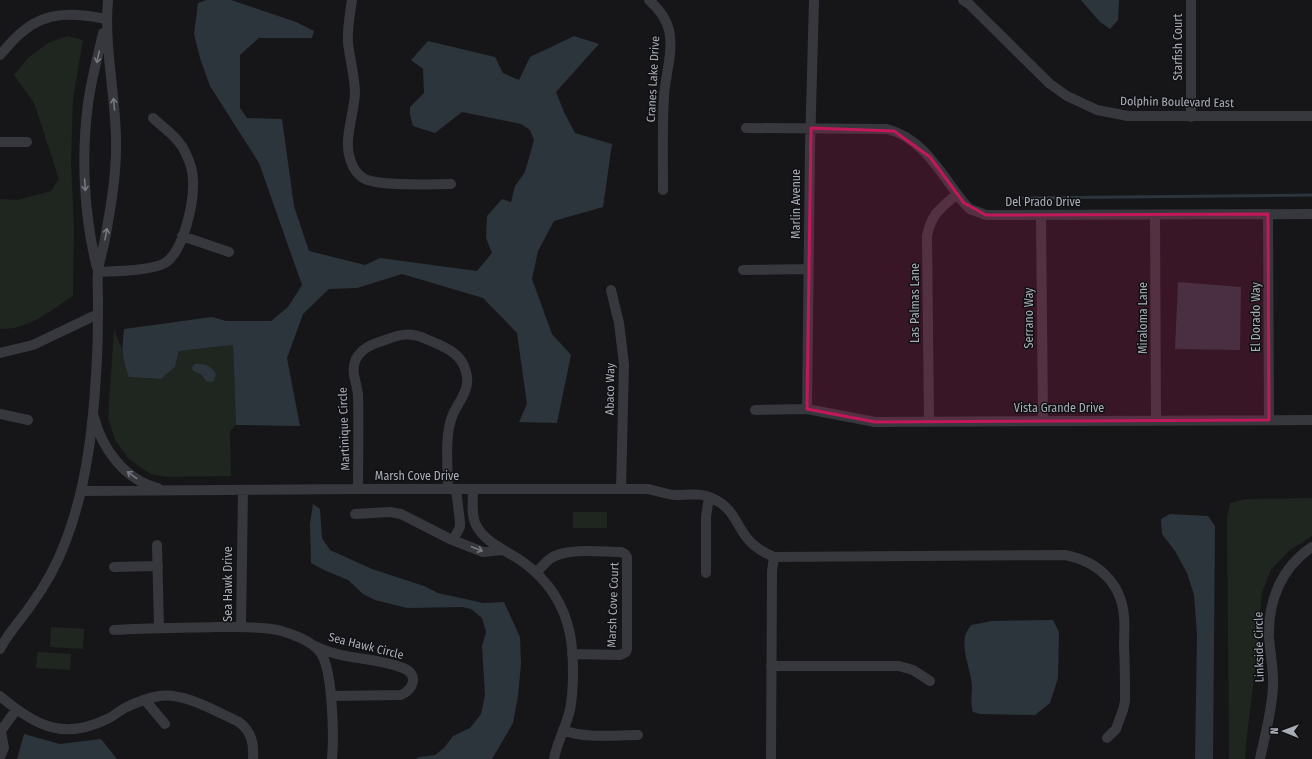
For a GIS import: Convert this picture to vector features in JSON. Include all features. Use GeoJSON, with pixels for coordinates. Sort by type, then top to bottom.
{"type":"FeatureCollection","features":[{"type":"Feature","properties":{"kind":"street"},"geometry":{"type":"LineString","coordinates":[[98,272],[92,245],[86,194],[84,162],[85,134],[88,104],[106,19],[108,0]]}},
{"type":"Feature","properties":{"kind":"street"},"geometry":{"type":"LineString","coordinates":[[352,0],[348,42],[355,89],[354,106],[348,140],[352,164],[357,173],[363,178],[372,182],[388,184],[451,184]]}},
{"type":"Feature","properties":{"kind":"street","name":"Cranes Lake Drive"},"geometry":{"type":"LineString","coordinates":[[649,0],[664,17],[670,42],[664,98],[662,190]]}},
{"type":"Feature","properties":{"kind":"street","name":"Marlin Avenue"},"geometry":{"type":"LineString","coordinates":[[807,408],[814,0]]}},
{"type":"Feature","properties":{"kind":"street","name":"Dolphin Boulevard East"},"geometry":{"type":"LineString","coordinates":[[963,0],[969,4],[1050,84],[1077,102],[1097,110],[1118,115],[1191,117],[1312,116]]}},
{"type":"Feature","properties":{"kind":"street","name":"Starfish Court"},"geometry":{"type":"LineString","coordinates":[[1190,0],[1191,117]]}},
{"type":"Feature","properties":{"kind":"street"},"geometry":{"type":"LineString","coordinates":[[0,55],[21,33],[41,20],[53,16],[70,14],[106,19]]}},
{"type":"Feature","properties":{"kind":"street"},"geometry":{"type":"LineString","coordinates":[[0,649],[3,639],[32,604],[55,566],[73,520],[81,491],[88,450],[97,357],[98,272],[111,201],[116,139],[107,46],[106,19]]}},
{"type":"Feature","properties":{"kind":"street"},"geometry":{"type":"LineString","coordinates":[[98,272],[159,266],[166,262],[178,248],[192,194],[193,180],[190,163],[179,142],[153,118]]}},
{"type":"Feature","properties":{"kind":"street","name":"Del Prado Drive"},"geometry":{"type":"LineString","coordinates":[[746,128],[894,130],[917,145],[930,157],[970,209],[986,215],[1312,214]]}},
{"type":"Feature","properties":{"kind":"street"},"geometry":{"type":"LineString","coordinates":[[0,142],[27,142]]}},
{"type":"Feature","properties":{"kind":"street","name":"Las Palmas Lane"},"geometry":{"type":"LineString","coordinates":[[929,422],[927,236],[929,224],[932,218],[938,210],[957,194]]}},
{"type":"Feature","properties":{"kind":"street","name":"El Dorado Way"},"geometry":{"type":"LineString","coordinates":[[1268,214],[1269,420]]}},
{"type":"Feature","properties":{"kind":"street","name":"Serrano Way"},"geometry":{"type":"LineString","coordinates":[[1041,215],[1043,421]]}},
{"type":"Feature","properties":{"kind":"street","name":"Miraloma Lane"},"geometry":{"type":"LineString","coordinates":[[1155,215],[1156,421]]}},
{"type":"Feature","properties":{"kind":"street"},"geometry":{"type":"LineString","coordinates":[[182,236],[229,252]]}},
{"type":"Feature","properties":{"kind":"street"},"geometry":{"type":"LineString","coordinates":[[743,270],[809,269]]}},
{"type":"Feature","properties":{"kind":"street","name":"Abaco Way"},"geometry":{"type":"LineString","coordinates":[[611,290],[619,323],[624,364],[621,489]]}},
{"type":"Feature","properties":{"kind":"street"},"geometry":{"type":"LineString","coordinates":[[0,353],[33,344],[98,314]]}},
{"type":"Feature","properties":{"kind":"street","name":"Martinique Circle"},"geometry":{"type":"LineString","coordinates":[[358,489],[358,392],[354,377],[356,360],[359,354],[369,346],[399,335],[408,334],[420,336],[451,350],[458,356],[467,372],[468,382],[466,392],[454,414],[448,434],[452,489],[460,524]]}},
{"type":"Feature","properties":{"kind":"street","name":"Vista Grande Drive"},"geometry":{"type":"LineString","coordinates":[[755,410],[807,408],[875,422],[1312,420]]}},
{"type":"Feature","properties":{"kind":"street","name":"Marsh Cove Drive"},"geometry":{"type":"LineString","coordinates":[[92,413],[103,442],[120,465],[142,482],[168,490]]}},
{"type":"Feature","properties":{"kind":"street"},"geometry":{"type":"LineString","coordinates":[[0,414],[28,420]]}},
{"type":"Feature","properties":{"kind":"street"},"geometry":{"type":"LineString","coordinates":[[474,489],[473,514],[476,524],[481,532],[502,550],[524,562],[549,586],[560,603],[566,620],[570,635],[572,654],[572,690],[570,710],[554,759]]}},
{"type":"Feature","properties":{"kind":"street","name":"Marsh Cove Drive"},"geometry":{"type":"LineString","coordinates":[[81,491],[648,489],[666,493],[709,497]]}},
{"type":"Feature","properties":{"kind":"street","name":"Sea Hawk Drive"},"geometry":{"type":"LineString","coordinates":[[243,490],[241,627],[277,630],[294,635],[313,644],[326,660],[331,696],[332,759]]}},
{"type":"Feature","properties":{"kind":"street"},"geometry":{"type":"LineString","coordinates":[[706,573],[706,517],[709,497],[715,499],[728,508],[735,516],[746,537],[755,546],[774,557],[1065,555],[1080,558],[1104,573],[1112,583],[1120,599],[1124,615],[1125,702],[1116,729],[1107,738]]}},
{"type":"Feature","properties":{"kind":"street"},"geometry":{"type":"LineString","coordinates":[[355,514],[390,512],[401,514],[453,540],[483,552],[502,550]]}},
{"type":"Feature","properties":{"kind":"street"},"geometry":{"type":"LineString","coordinates":[[453,540],[460,527],[460,524],[476,524]]}},
{"type":"Feature","properties":{"kind":"street"},"geometry":{"type":"LineString","coordinates":[[157,545],[158,628]]}},
{"type":"Feature","properties":{"kind":"street","name":"Linkside Circle"},"geometry":{"type":"LineString","coordinates":[[1260,759],[1271,707],[1273,686],[1269,638],[1271,605],[1287,572],[1297,560],[1312,547]]}},
{"type":"Feature","properties":{"kind":"street","name":"Marsh Cove Court"},"geometry":{"type":"LineString","coordinates":[[536,573],[548,560],[555,555],[565,552],[621,552],[627,557],[626,652],[620,655],[572,654]]}},
{"type":"Feature","properties":{"kind":"street"},"geometry":{"type":"LineString","coordinates":[[771,759],[772,578],[774,557]]}},
{"type":"Feature","properties":{"kind":"street"},"geometry":{"type":"LineString","coordinates":[[114,567],[158,566]]}},
{"type":"Feature","properties":{"kind":"street"},"geometry":{"type":"LineString","coordinates":[[114,630],[241,627]]}},
{"type":"Feature","properties":{"kind":"street","name":"Sea Hawk Circle"},"geometry":{"type":"LineString","coordinates":[[313,644],[323,650],[334,653],[378,661],[404,668],[412,677],[412,687],[401,695],[331,696]]}},
{"type":"Feature","properties":{"kind":"street"},"geometry":{"type":"LineString","coordinates":[[771,666],[893,666],[913,670],[930,681]]}},
{"type":"Feature","properties":{"kind":"street"},"geometry":{"type":"LineString","coordinates":[[0,696],[16,710],[42,725],[65,730],[77,730],[93,726],[128,707],[160,696],[174,696],[187,699],[239,722],[244,726],[250,734],[254,746],[253,759]]}},
{"type":"Feature","properties":{"kind":"street"},"geometry":{"type":"LineString","coordinates":[[145,700],[165,724]]}},
{"type":"Feature","properties":{"kind":"street"},"geometry":{"type":"LineString","coordinates":[[0,757],[4,748],[1,732],[16,710]]}},
{"type":"Feature","properties":{"kind":"street"},"geometry":{"type":"LineString","coordinates":[[563,730],[584,735],[638,735]]}},
{"type":"Feature","properties":{"kind":"highlighted area"},"geometry":{"type":"Polygon","coordinates":[[[811,128],[894,131],[930,157],[964,203],[986,215],[1268,214],[1269,420],[875,422],[807,409],[811,128]]]}},
{"type":"Feature","properties":{"kind":"shaded area"},"geometry":{"type":"Polygon","coordinates":[[[206,0],[231,0],[296,22],[314,31],[312,38],[259,38],[240,55],[240,108],[247,118],[282,119],[294,206],[309,251],[365,265],[380,258],[477,271],[492,253],[486,238],[487,216],[502,199],[511,202],[515,186],[525,172],[534,140],[530,130],[521,124],[462,112],[435,133],[413,126],[410,107],[424,93],[423,69],[411,60],[428,41],[495,57],[503,73],[519,80],[530,57],[574,36],[599,44],[556,92],[575,133],[612,144],[603,207],[554,221],[538,251],[532,279],[552,334],[571,355],[557,423],[519,422],[527,404],[517,333],[483,298],[402,274],[357,288],[329,289],[303,314],[287,358],[300,426],[236,425],[233,345],[179,351],[175,367],[161,379],[129,377],[123,353],[124,329],[212,317],[226,321],[271,321],[288,307],[302,285],[259,163],[210,86],[200,58],[194,34],[198,3],[206,0]]]}},
{"type":"Feature","properties":{"kind":"shaded area"},"geometry":{"type":"Polygon","coordinates":[[[1081,0],[1119,0],[1118,20],[1110,29],[1100,22],[1081,0]]]}},
{"type":"Feature","properties":{"kind":"shaded area"},"geometry":{"type":"Polygon","coordinates":[[[67,36],[83,40],[73,99],[71,161],[74,229],[73,296],[30,323],[0,329],[0,199],[17,200],[51,191],[59,179],[34,103],[14,75],[28,58],[48,43],[67,36]]]}},
{"type":"Feature","properties":{"kind":"shaded area"},"geometry":{"type":"Polygon","coordinates":[[[1178,282],[1241,287],[1240,350],[1175,349],[1178,282]]]}},
{"type":"Feature","properties":{"kind":"shaded area"},"geometry":{"type":"Polygon","coordinates":[[[114,330],[122,349],[123,360],[129,377],[161,379],[175,367],[179,351],[233,345],[236,425],[230,431],[231,476],[165,477],[151,474],[128,458],[115,440],[108,418],[114,330]]]}},
{"type":"Feature","properties":{"kind":"shaded area"},"geometry":{"type":"Polygon","coordinates":[[[195,364],[202,364],[210,367],[216,374],[214,381],[206,381],[201,374],[193,371],[192,367],[195,364]]]}},
{"type":"Feature","properties":{"kind":"shaded area"},"geometry":{"type":"Polygon","coordinates":[[[1312,498],[1312,536],[1290,550],[1271,570],[1262,592],[1245,759],[1229,759],[1227,518],[1230,503],[1246,499],[1312,498]]]}},
{"type":"Feature","properties":{"kind":"shaded area"},"geometry":{"type":"Polygon","coordinates":[[[313,504],[320,509],[322,538],[330,550],[372,569],[424,586],[438,593],[483,603],[504,602],[520,637],[521,664],[518,696],[513,723],[492,759],[416,759],[419,757],[435,755],[444,748],[453,736],[470,728],[481,714],[485,695],[482,646],[486,632],[482,618],[471,609],[463,607],[407,608],[375,600],[363,594],[348,580],[311,563],[310,524],[313,504]]]}},
{"type":"Feature","properties":{"kind":"shaded area"},"geometry":{"type":"Polygon","coordinates":[[[573,512],[607,512],[607,528],[573,528],[573,512]]]}},
{"type":"Feature","properties":{"kind":"shaded area"},"geometry":{"type":"Polygon","coordinates":[[[1170,514],[1208,516],[1215,526],[1213,759],[1195,759],[1197,634],[1194,595],[1187,573],[1175,551],[1162,534],[1161,519],[1170,514]]]}},
{"type":"Feature","properties":{"kind":"shaded area"},"geometry":{"type":"Polygon","coordinates":[[[1053,620],[1059,632],[1058,678],[1050,703],[1035,715],[980,714],[973,712],[971,702],[972,686],[964,642],[965,635],[971,625],[992,621],[1053,620]]]}},
{"type":"Feature","properties":{"kind":"shaded area"},"geometry":{"type":"Polygon","coordinates":[[[51,627],[84,629],[83,649],[50,647],[51,627]]]}},
{"type":"Feature","properties":{"kind":"shaded area"},"geometry":{"type":"Polygon","coordinates":[[[37,652],[71,654],[70,670],[36,668],[37,652]]]}},
{"type":"Feature","properties":{"kind":"shaded area"},"geometry":{"type":"Polygon","coordinates":[[[24,734],[60,744],[101,739],[117,759],[17,759],[24,734]]]}},
{"type":"Feature","properties":{"kind":"waterway"},"geometry":{"type":"LineString","coordinates":[[1023,198],[1312,195]]}}]}
